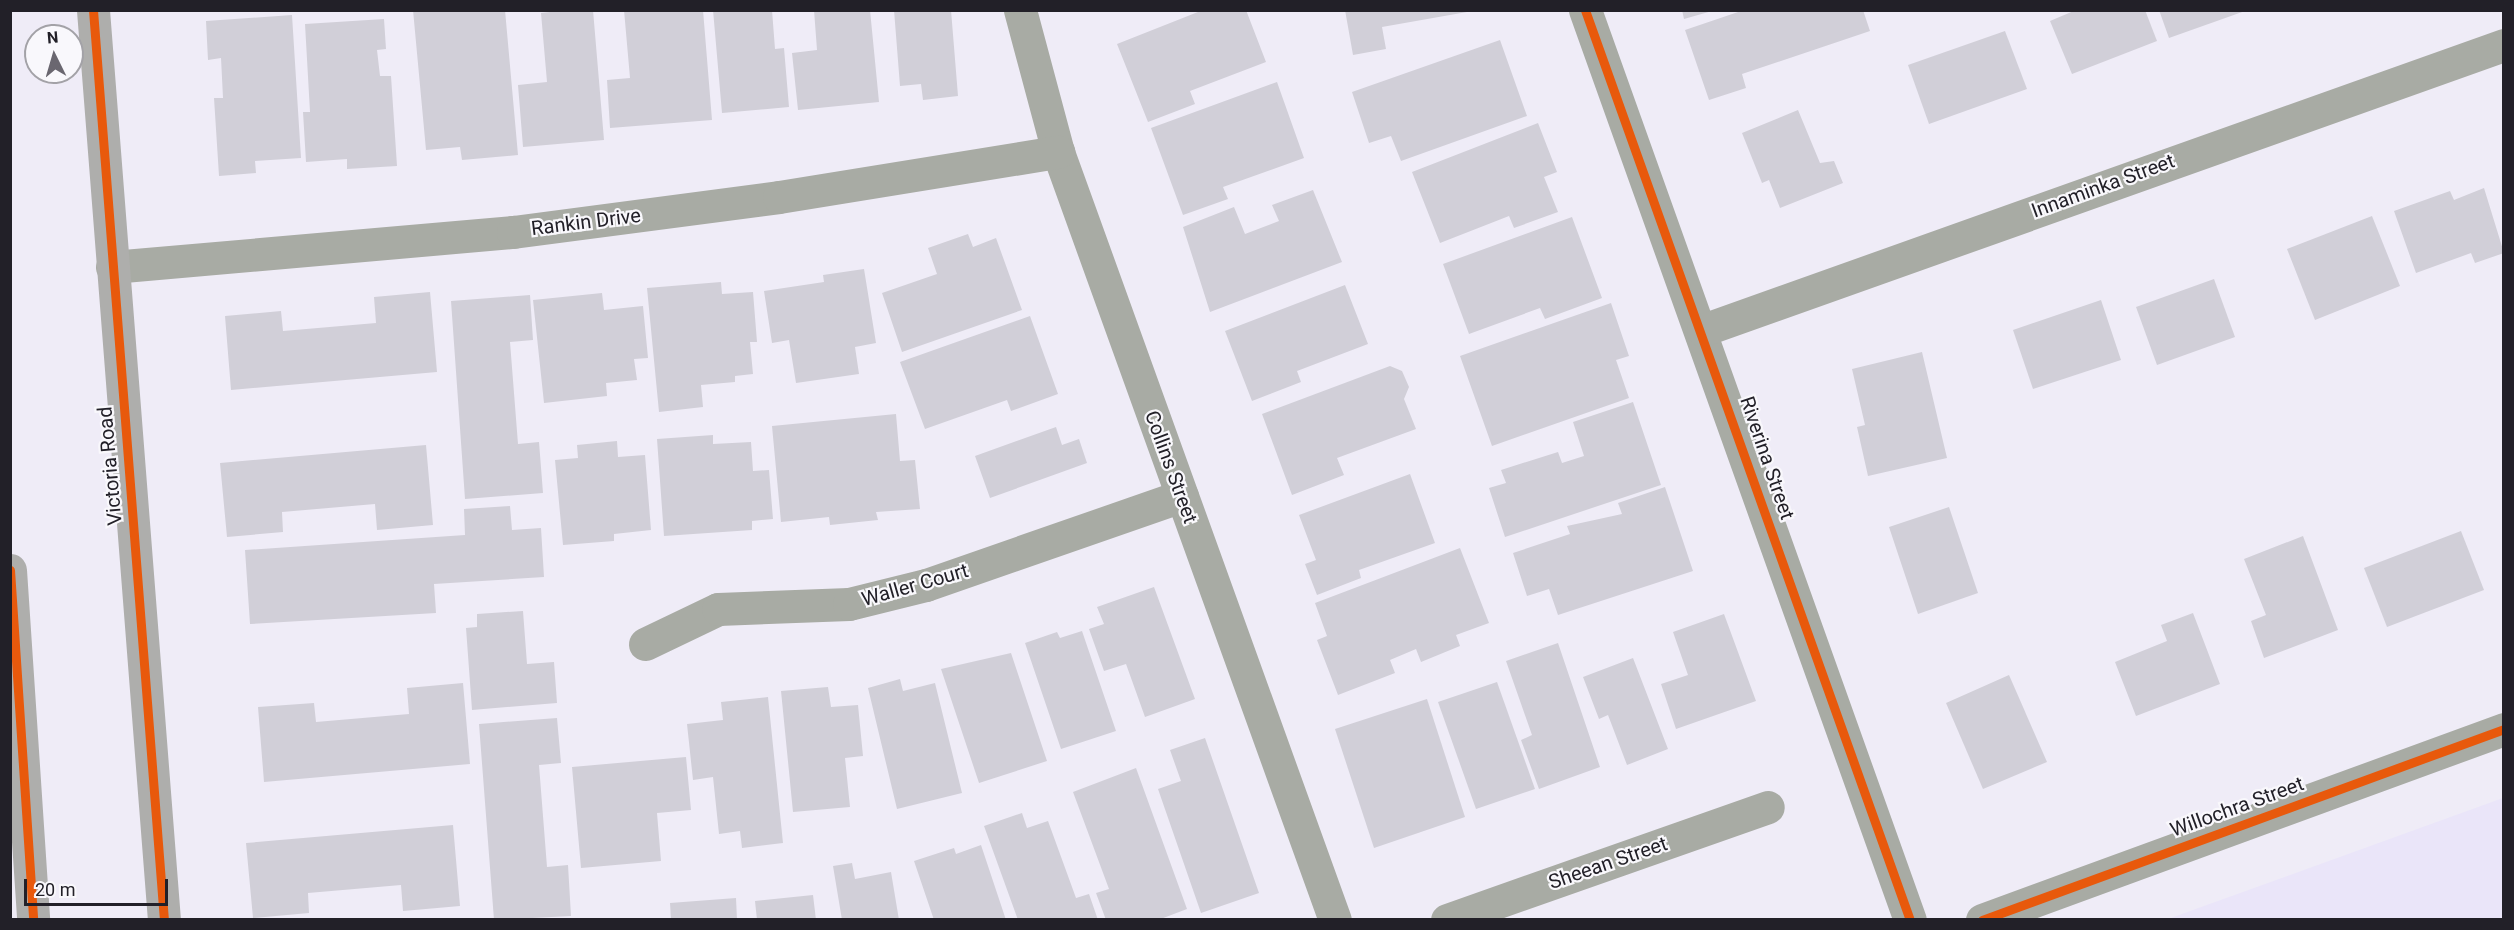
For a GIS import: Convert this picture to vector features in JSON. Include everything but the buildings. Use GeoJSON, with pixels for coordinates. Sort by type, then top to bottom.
{"type":"FeatureCollection","features":[{"type":"Feature","properties":{"kind":"highway","name":"Victoria Road"},"geometry":{"type":"LineString","coordinates":[[93,10],[164,920]]}},
{"type":"Feature","properties":{"kind":"highway"},"geometry":{"type":"LineString","coordinates":[[10,570],[33,920]]}},
{"type":"Feature","properties":{"kind":"street","name":"Collins Street"},"geometry":{"type":"LineString","coordinates":[[1020,10],[1058,152],[1335,920]]}},
{"type":"Feature","properties":{"kind":"street","name":"Riverina Street"},"geometry":{"type":"LineString","coordinates":[[1585,10],[1703,330],[1910,920]]}},
{"type":"Feature","properties":{"kind":"street","name":"Innaminka Street"},"geometry":{"type":"LineString","coordinates":[[1703,330],[2504,45]]}},
{"type":"Feature","properties":{"kind":"street","name":"Rankin Drive"},"geometry":{"type":"LineString","coordinates":[[112,267],[513,232],[779,197],[1058,152]]}},
{"type":"Feature","properties":{"kind":"street","name":"Waller Court"},"geometry":{"type":"LineString","coordinates":[[645,644],[718,609],[849,604],[926,585],[1182,496]]}},
{"type":"Feature","properties":{"kind":"street","name":"Willochra Street"},"geometry":{"type":"LineString","coordinates":[[1982,920],[2504,729]]}},
{"type":"Feature","properties":{"kind":"street","name":"Sheean Street"},"geometry":{"type":"LineString","coordinates":[[1447,920],[1768,807]]}},
{"type":"Feature","properties":{"kind":"shaded area"},"geometry":{"type":"Polygon","coordinates":[[[2503,798],[2503,919],[2168,919],[2503,798]]]}},
{"type":"Feature","properties":{"kind":"cycle path"},"geometry":{"type":"LineString","coordinates":[[93,10],[164,920]]}},
{"type":"Feature","properties":{"kind":"cycle path"},"geometry":{"type":"LineString","coordinates":[[1585,10],[1910,920]]}},
{"type":"Feature","properties":{"kind":"cycle path"},"geometry":{"type":"LineString","coordinates":[[10,570],[33,920]]}},
{"type":"Feature","properties":{"kind":"cycle path"},"geometry":{"type":"LineString","coordinates":[[1982,920],[2504,729]]}}]}
